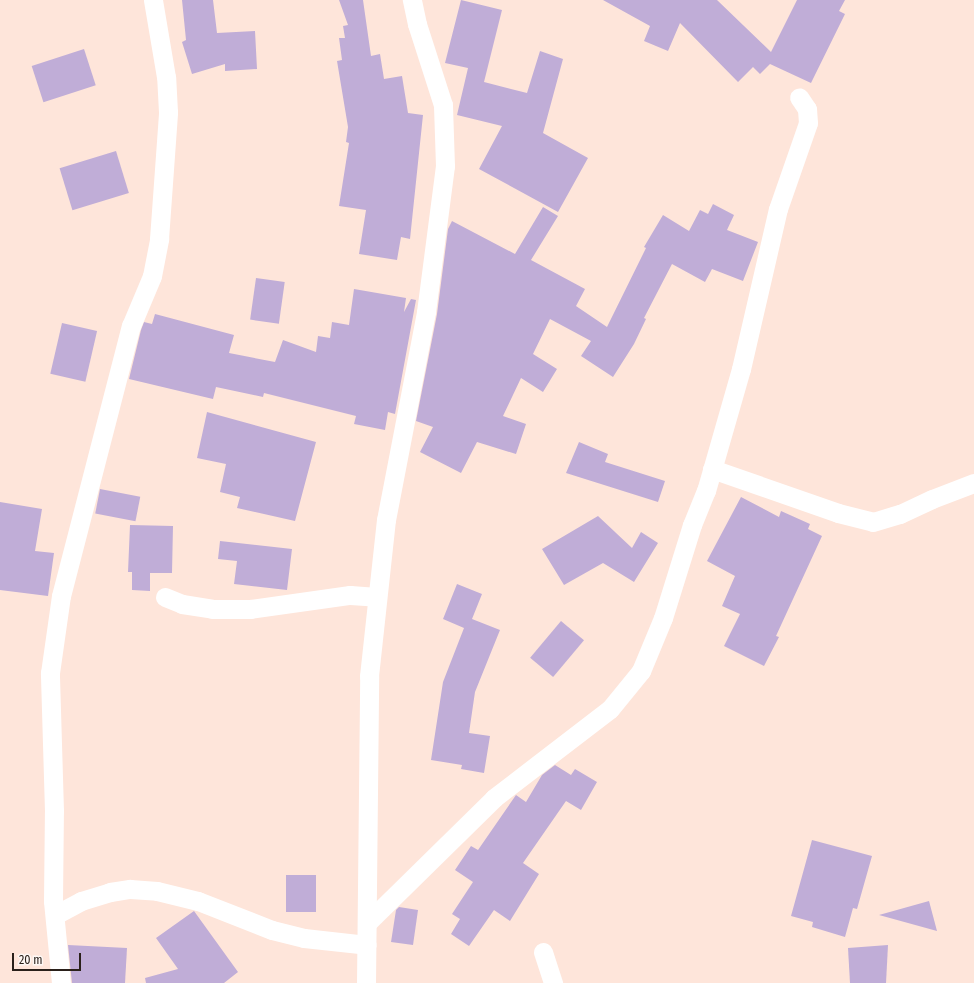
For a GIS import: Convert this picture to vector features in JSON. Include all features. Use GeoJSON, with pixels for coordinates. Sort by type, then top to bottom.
{"type":"FeatureCollection","features":[{"type":"Feature","properties":{"kind":"street"},"geometry":{"type":"LineString","coordinates":[[61,983],[55,915],[50,673],[54,631],[123,355],[131,326],[152,276],[159,239],[168,112],[166,77],[153,0]]}},
{"type":"Feature","properties":{"kind":"street"},"geometry":{"type":"LineString","coordinates":[[366,983],[368,922],[368,676],[386,520],[426,312],[445,166],[443,105],[417,24],[412,0]]}},
{"type":"Feature","properties":{"kind":"street"},"geometry":{"type":"LineString","coordinates":[[368,922],[494,798],[610,709],[625,693],[641,671],[663,618],[712,469],[741,369],[778,209],[808,123],[807,109],[799,97]]}},
{"type":"Feature","properties":{"kind":"street"},"geometry":{"type":"LineString","coordinates":[[712,469],[838,513],[873,522],[900,514],[932,499],[974,483]]}},
{"type":"Feature","properties":{"kind":"street"},"geometry":{"type":"LineString","coordinates":[[165,597],[182,604],[212,609],[250,609],[350,595],[378,597]]}},
{"type":"Feature","properties":{"kind":"street"},"geometry":{"type":"LineString","coordinates":[[55,915],[81,901],[110,892],[130,889],[157,891],[198,901],[272,930],[304,938],[367,945]]}},
{"type":"Feature","properties":{"kind":"street"},"geometry":{"type":"LineString","coordinates":[[543,952],[553,983]]}},
{"type":"Feature","properties":{"kind":"building"},"geometry":{"type":"Polygon","coordinates":[[[182,0],[213,0],[217,33],[255,31],[257,69],[225,71],[225,64],[192,74],[182,42],[186,40],[182,0]]]}},
{"type":"Feature","properties":{"kind":"building"},"geometry":{"type":"Polygon","coordinates":[[[339,0],[363,0],[371,56],[380,54],[384,79],[402,76],[408,113],[423,115],[410,239],[401,237],[397,260],[359,254],[366,210],[339,206],[349,143],[346,142],[348,127],[337,61],[342,60],[339,38],[345,38],[343,26],[348,25],[339,0]]]}},
{"type":"Feature","properties":{"kind":"building"},"geometry":{"type":"Polygon","coordinates":[[[461,0],[502,10],[484,82],[527,93],[540,51],[563,59],[543,133],[588,158],[558,212],[479,169],[502,126],[457,115],[468,68],[445,63],[461,0]]]}},
{"type":"Feature","properties":{"kind":"building"},"geometry":{"type":"Polygon","coordinates":[[[603,0],[717,0],[771,52],[797,0],[845,0],[839,11],[845,14],[811,83],[770,64],[760,74],[753,67],[738,82],[680,23],[668,51],[644,41],[650,26],[603,0]]]}},
{"type":"Feature","properties":{"kind":"building"},"geometry":{"type":"Polygon","coordinates":[[[84,49],[96,85],[43,102],[32,66],[84,49]]]}},
{"type":"Feature","properties":{"kind":"building"},"geometry":{"type":"Polygon","coordinates":[[[116,151],[129,193],[72,210],[60,168],[116,151]]]}},
{"type":"Feature","properties":{"kind":"building"},"geometry":{"type":"Polygon","coordinates":[[[713,204],[734,215],[727,230],[758,242],[743,281],[712,269],[705,282],[672,264],[644,318],[646,319],[634,344],[613,377],[581,356],[591,341],[550,319],[533,354],[557,369],[543,392],[521,378],[503,416],[526,424],[516,454],[477,442],[461,473],[420,452],[433,427],[416,421],[437,314],[448,229],[452,221],[515,254],[543,207],[558,216],[531,260],[585,289],[576,306],[607,327],[646,248],[644,247],[663,215],[689,231],[700,210],[708,214],[713,204]]]}},
{"type":"Feature","properties":{"kind":"building"},"geometry":{"type":"Polygon","coordinates":[[[256,278],[285,282],[279,324],[250,320],[256,278]]]}},
{"type":"Feature","properties":{"kind":"building"},"geometry":{"type":"Polygon","coordinates":[[[354,289],[406,298],[404,312],[411,299],[416,300],[395,414],[388,412],[385,430],[354,424],[356,416],[264,393],[263,397],[216,387],[213,399],[129,379],[144,322],[152,324],[155,314],[234,335],[229,353],[275,362],[283,340],[316,352],[318,336],[330,338],[332,322],[349,325],[354,289]]]}},
{"type":"Feature","properties":{"kind":"building"},"geometry":{"type":"Polygon","coordinates":[[[62,323],[97,331],[85,382],[50,374],[62,323]]]}},
{"type":"Feature","properties":{"kind":"building"},"geometry":{"type":"Polygon","coordinates":[[[207,412],[316,442],[295,521],[237,508],[240,497],[220,492],[226,464],[197,458],[207,412]]]}},
{"type":"Feature","properties":{"kind":"building"},"geometry":{"type":"Polygon","coordinates":[[[579,442],[608,454],[605,462],[665,481],[658,502],[566,473],[579,442]]]}},
{"type":"Feature","properties":{"kind":"building"},"geometry":{"type":"Polygon","coordinates":[[[100,489],[140,497],[135,521],[95,514],[100,489]]]}},
{"type":"Feature","properties":{"kind":"building"},"geometry":{"type":"Polygon","coordinates":[[[741,497],[779,517],[781,511],[810,524],[808,529],[822,536],[776,636],[779,637],[764,666],[724,646],[740,614],[722,606],[735,576],[707,561],[741,497]]]}},
{"type":"Feature","properties":{"kind":"building"},"geometry":{"type":"Polygon","coordinates":[[[0,502],[42,509],[35,551],[54,553],[48,596],[0,590],[0,502]]]}},
{"type":"Feature","properties":{"kind":"building"},"geometry":{"type":"Polygon","coordinates":[[[598,516],[632,548],[641,532],[658,543],[634,582],[603,563],[564,585],[542,549],[598,516]]]}},
{"type":"Feature","properties":{"kind":"building"},"geometry":{"type":"Polygon","coordinates":[[[130,525],[173,526],[172,573],[150,573],[150,591],[132,590],[132,572],[128,572],[130,525]]]}},
{"type":"Feature","properties":{"kind":"building"},"geometry":{"type":"Polygon","coordinates":[[[220,541],[292,549],[287,590],[234,584],[237,561],[218,559],[220,541]]]}},
{"type":"Feature","properties":{"kind":"building"},"geometry":{"type":"Polygon","coordinates":[[[457,584],[482,594],[472,619],[500,630],[475,692],[469,733],[490,736],[484,773],[461,769],[462,765],[431,760],[443,682],[464,628],[443,619],[457,584]]]}},
{"type":"Feature","properties":{"kind":"building"},"geometry":{"type":"Polygon","coordinates":[[[561,621],[584,640],[553,677],[530,658],[561,621]]]}},
{"type":"Feature","properties":{"kind":"building"},"geometry":{"type":"Polygon","coordinates":[[[555,765],[571,775],[575,769],[597,782],[581,810],[566,801],[523,863],[539,874],[510,921],[494,910],[469,946],[451,934],[460,919],[452,914],[473,882],[455,870],[471,846],[478,850],[516,795],[526,802],[542,775],[555,765]]]}},
{"type":"Feature","properties":{"kind":"building"},"geometry":{"type":"Polygon","coordinates":[[[812,840],[872,856],[857,909],[853,908],[845,937],[812,927],[813,922],[791,916],[812,840]]]}},
{"type":"Feature","properties":{"kind":"building"},"geometry":{"type":"Polygon","coordinates":[[[286,875],[316,875],[316,912],[286,912],[286,875]]]}},
{"type":"Feature","properties":{"kind":"building"},"geometry":{"type":"Polygon","coordinates":[[[929,901],[937,931],[879,915],[929,901]]]}},
{"type":"Feature","properties":{"kind":"building"},"geometry":{"type":"Polygon","coordinates":[[[399,907],[418,910],[413,945],[391,942],[396,910],[399,907]]]}},
{"type":"Feature","properties":{"kind":"building"},"geometry":{"type":"Polygon","coordinates":[[[194,911],[238,972],[224,983],[146,983],[145,978],[178,969],[156,938],[194,911]]]}},
{"type":"Feature","properties":{"kind":"building"},"geometry":{"type":"Polygon","coordinates":[[[68,945],[127,948],[125,983],[72,983],[68,945]]]}},
{"type":"Feature","properties":{"kind":"building"},"geometry":{"type":"Polygon","coordinates":[[[888,945],[886,983],[850,983],[848,948],[888,945]]]}}]}
